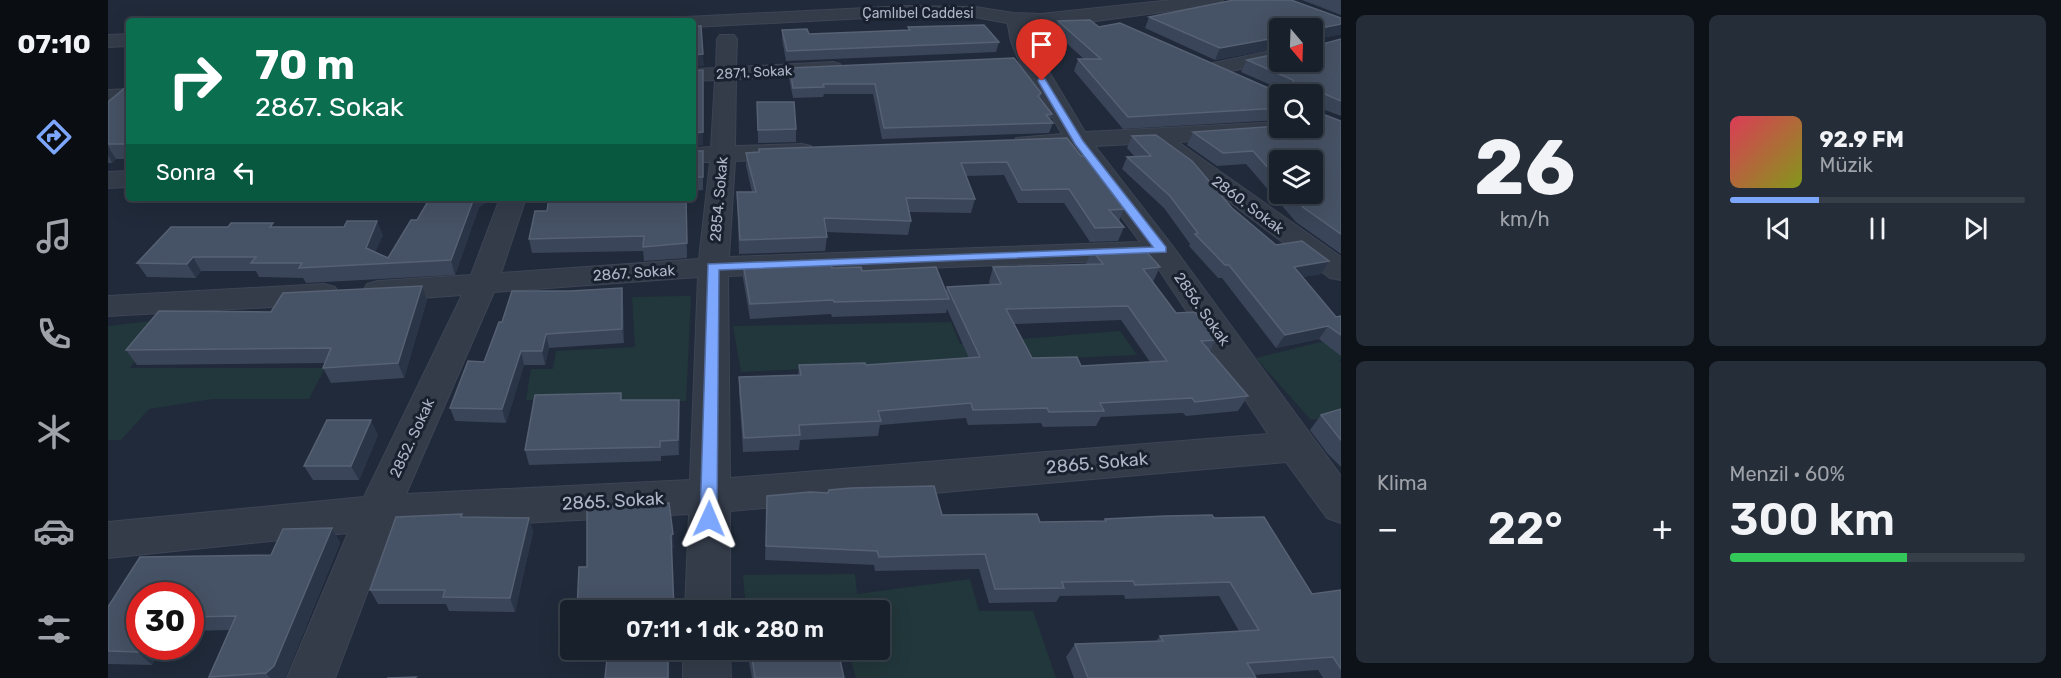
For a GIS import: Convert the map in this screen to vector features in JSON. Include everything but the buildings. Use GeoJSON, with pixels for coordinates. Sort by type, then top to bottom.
{"type":"FeatureCollection","features":[{"type":"Feature","properties":{"kind":"street","name":"Çamlıbel Caddesi"},"geometry":{"type":"LineString","coordinates":[[696,21],[906,11],[975,12],[1014,19],[1041,20],[1214,0]]}},
{"type":"Feature","properties":{"kind":"street"},"geometry":{"type":"LineString","coordinates":[[1096,15],[1128,30]]}},
{"type":"Feature","properties":{"kind":"street","name":"2856. Sokak"},"geometry":{"type":"LineString","coordinates":[[1014,19],[1020,31],[1018,60],[1161,250],[1296,446],[1341,506]]}},
{"type":"Feature","properties":{"kind":"street","name":"2854. Sokak"},"geometry":{"type":"LineString","coordinates":[[708,600],[712,267],[708,154],[727,74],[727,39]]}},
{"type":"Feature","properties":{"kind":"street"},"geometry":{"type":"LineString","coordinates":[[108,40],[126,40]]}},
{"type":"Feature","properties":{"kind":"street"},"geometry":{"type":"LineString","coordinates":[[1211,69],[1269,57]]}},
{"type":"Feature","properties":{"kind":"street"},"geometry":{"type":"LineString","coordinates":[[1190,59],[1240,82]]}},
{"type":"Feature","properties":{"kind":"street","name":"2871. Sokak"},"geometry":{"type":"LineString","coordinates":[[696,75],[856,67]]}},
{"type":"Feature","properties":{"kind":"street"},"geometry":{"type":"LineString","coordinates":[[1007,144],[1078,142],[1269,130]]}},
{"type":"Feature","properties":{"kind":"street","name":"2860. Sokak"},"geometry":{"type":"LineString","coordinates":[[1156,136],[1341,271]]}},
{"type":"Feature","properties":{"kind":"street"},"geometry":{"type":"LineString","coordinates":[[708,154],[830,150]]}},
{"type":"Feature","properties":{"kind":"street"},"geometry":{"type":"LineString","coordinates":[[108,180],[126,179]]}},
{"type":"Feature","properties":{"kind":"street","name":"2852. Sokak"},"geometry":{"type":"LineString","coordinates":[[311,678],[377,513],[482,285],[512,201]]}},
{"type":"Feature","properties":{"kind":"street","name":"2867. Sokak"},"geometry":{"type":"LineString","coordinates":[[108,306],[482,285],[712,267],[1161,250]]}},
{"type":"Feature","properties":{"kind":"street","name":"2865. Sokak"},"geometry":{"type":"LineString","coordinates":[[108,540],[377,513],[709,496],[1296,446]]}},
{"type":"Feature","properties":{"kind":"street"},"geometry":{"type":"LineString","coordinates":[[707,660],[707,678]]}},
{"type":"Feature","properties":{"kind":"green space"},"geometry":{"type":"Polygon","coordinates":[[[691,296],[686,401],[526,400],[531,369],[553,369],[556,351],[635,347],[632,297],[691,296]]]}},
{"type":"Feature","properties":{"kind":"green space"},"geometry":{"type":"Polygon","coordinates":[[[169,319],[130,368],[325,368],[309,399],[213,399],[149,409],[121,440],[108,440],[108,326],[169,319]]]}},
{"type":"Feature","properties":{"kind":"green space"},"geometry":{"type":"Polygon","coordinates":[[[951,322],[960,344],[1120,331],[1137,355],[741,372],[733,326],[951,322]]]}},
{"type":"Feature","properties":{"kind":"green space"},"geometry":{"type":"Polygon","coordinates":[[[1341,337],[1341,360],[1339,361],[1341,363],[1341,416],[1311,420],[1256,358],[1341,337]]]}},
{"type":"Feature","properties":{"kind":"green space"},"geometry":{"type":"Polygon","coordinates":[[[855,574],[857,594],[970,579],[979,611],[1033,611],[1056,678],[856,678],[851,660],[890,660],[890,600],[745,600],[743,575],[855,574]]]}},
{"type":"Feature","properties":{"kind":"route"},"geometry":{"type":"LineString","coordinates":[[709,519],[712,267],[1161,250],[1078,142],[1042,81]]}}]}
